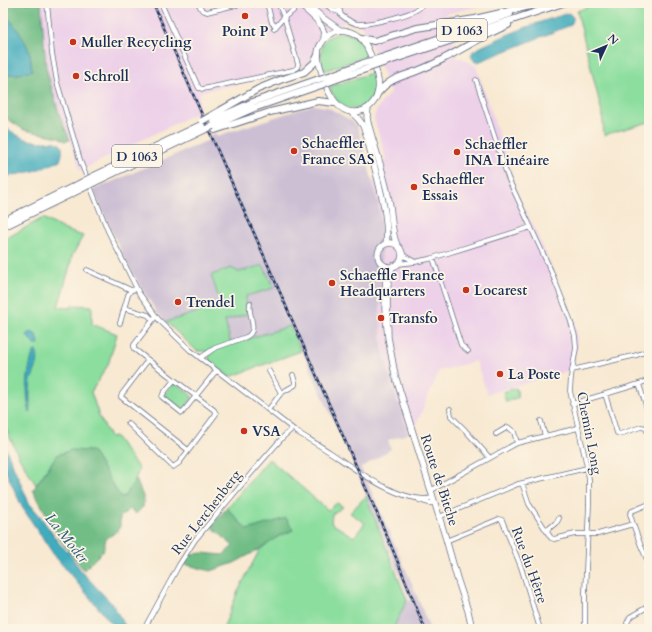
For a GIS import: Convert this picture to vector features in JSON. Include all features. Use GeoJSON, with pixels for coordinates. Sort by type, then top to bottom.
{"type":"FeatureCollection","features":[{"type":"Feature","properties":{"kind":"highway"},"geometry":{"type":"LineString","coordinates":[[361,38],[374,41],[416,28],[475,19],[543,3]]}},
{"type":"Feature","properties":{"kind":"highway","name":"D 1063"},"geometry":{"type":"LineString","coordinates":[[382,61],[543,3]]}},
{"type":"Feature","properties":{"kind":"highway","name":"D 1063"},"geometry":{"type":"LineString","coordinates":[[3,221],[212,124],[333,77],[563,3]]}},
{"type":"Feature","properties":{"kind":"highway"},"geometry":{"type":"LineString","coordinates":[[378,93],[383,86],[393,80],[444,59],[488,34],[524,19],[535,12]]}},
{"type":"Feature","properties":{"kind":"highway"},"geometry":{"type":"LineString","coordinates":[[212,124],[258,89],[304,72],[314,63],[318,56]]}},
{"type":"Feature","properties":{"kind":"highway"},"geometry":{"type":"LineString","coordinates":[[203,128],[212,124],[318,101],[335,103]]}},
{"type":"Feature","properties":{"kind":"highway","name":"D 1063"},"geometry":{"type":"LineString","coordinates":[[3,227],[80,186]]}},
{"type":"Feature","properties":{"kind":"main road"},"geometry":{"type":"LineString","coordinates":[[298,3],[322,26],[325,34],[319,48],[318,56],[329,94],[335,103],[344,110],[358,112],[368,108],[378,93],[378,82],[373,63],[361,38],[351,32],[340,30],[306,3]]}},
{"type":"Feature","properties":{"kind":"main road"},"geometry":{"type":"LineString","coordinates":[[324,39],[333,32],[340,30]]}},
{"type":"Feature","properties":{"kind":"main road"},"geometry":{"type":"LineString","coordinates":[[368,108],[367,117],[385,180],[391,208],[394,238],[402,254],[396,265],[388,267],[383,265],[379,259],[378,253],[381,246],[392,243],[397,245]]}},
{"type":"Feature","properties":{"kind":"main road"},"geometry":{"type":"LineString","coordinates":[[350,112],[359,119],[364,128],[387,223],[388,236],[386,244]]}},
{"type":"Feature","properties":{"kind":"main road","name":"Route de Bitche"},"geometry":{"type":"LineString","coordinates":[[383,265],[386,273],[385,309],[395,375],[468,611],[472,629]]}},
{"type":"Feature","properties":{"kind":"main road","name":"Route de Bitche"},"geometry":{"type":"LineString","coordinates":[[388,336],[388,290],[390,273],[396,265]]}},
{"type":"Feature","properties":{"kind":"street"},"geometry":{"type":"LineString","coordinates":[[47,3],[52,53],[57,82],[83,170],[108,231],[138,291],[152,311],[154,318]]}},
{"type":"Feature","properties":{"kind":"street"},"geometry":{"type":"LineString","coordinates":[[161,3],[197,84],[199,88],[203,89],[293,70],[296,68],[298,64],[284,17],[278,3]]}},
{"type":"Feature","properties":{"kind":"street"},"geometry":{"type":"LineString","coordinates":[[198,3],[202,10],[207,12],[244,3]]}},
{"type":"Feature","properties":{"kind":"street"},"geometry":{"type":"LineString","coordinates":[[267,3],[272,23],[275,27],[284,17],[293,11],[295,3]]}},
{"type":"Feature","properties":{"kind":"street"},"geometry":{"type":"LineString","coordinates":[[324,3],[333,10],[339,12]]}},
{"type":"Feature","properties":{"kind":"street"},"geometry":{"type":"LineString","coordinates":[[338,3],[341,16],[357,24],[363,24],[410,13],[419,9],[421,6],[420,3]]}},
{"type":"Feature","properties":{"kind":"street","name":"Chemin Long"},"geometry":{"type":"LineString","coordinates":[[476,80],[508,178],[551,271],[574,330],[576,348],[570,386],[572,404],[587,468],[589,505],[585,629]]}},
{"type":"Feature","properties":{"kind":"street"},"geometry":{"type":"LineString","coordinates":[[396,265],[433,258],[531,227]]}},
{"type":"Feature","properties":{"kind":"street"},"geometry":{"type":"LineString","coordinates":[[402,254],[415,262]]}},
{"type":"Feature","properties":{"kind":"street"},"geometry":{"type":"LineString","coordinates":[[433,258],[462,345],[468,351]]}},
{"type":"Feature","properties":{"kind":"street"},"geometry":{"type":"LineString","coordinates":[[87,270],[131,290],[138,291]]}},
{"type":"Feature","properties":{"kind":"street"},"geometry":{"type":"LineString","coordinates":[[120,323],[131,290]]}},
{"type":"Feature","properties":{"kind":"street"},"geometry":{"type":"LineString","coordinates":[[200,358],[215,348],[251,335],[253,329],[249,312],[250,303]]}},
{"type":"Feature","properties":{"kind":"street"},"geometry":{"type":"LineString","coordinates":[[124,308],[154,318],[216,371],[290,427],[359,472],[396,492],[426,503],[433,500]]}},
{"type":"Feature","properties":{"kind":"street"},"geometry":{"type":"LineString","coordinates":[[128,423],[173,467],[179,463],[216,414],[135,350],[133,346],[154,318]]}},
{"type":"Feature","properties":{"kind":"street"},"geometry":{"type":"LineString","coordinates":[[572,370],[637,355],[649,350]]}},
{"type":"Feature","properties":{"kind":"street"},"geometry":{"type":"LineString","coordinates":[[148,360],[122,394],[121,398],[188,450]]}},
{"type":"Feature","properties":{"kind":"street"},"geometry":{"type":"LineString","coordinates":[[174,380],[162,397],[179,412],[184,412],[216,371]]}},
{"type":"Feature","properties":{"kind":"street"},"geometry":{"type":"LineString","coordinates":[[269,371],[281,393]]}},
{"type":"Feature","properties":{"kind":"street"},"geometry":{"type":"LineString","coordinates":[[268,410],[281,393],[295,385],[296,382],[293,375]]}},
{"type":"Feature","properties":{"kind":"street"},"geometry":{"type":"LineString","coordinates":[[572,404],[649,380]]}},
{"type":"Feature","properties":{"kind":"street"},"geometry":{"type":"LineString","coordinates":[[639,384],[649,415]]}},
{"type":"Feature","properties":{"kind":"street"},"geometry":{"type":"LineString","coordinates":[[605,394],[617,433],[620,434],[648,426],[649,437]]}},
{"type":"Feature","properties":{"kind":"street"},"geometry":{"type":"LineString","coordinates":[[450,409],[451,416],[490,458]]}},
{"type":"Feature","properties":{"kind":"street"},"geometry":{"type":"LineString","coordinates":[[541,421],[545,436]]}},
{"type":"Feature","properties":{"kind":"street","name":"Rue Lerchenberg"},"geometry":{"type":"LineString","coordinates":[[144,629],[176,570],[195,540],[290,427]]}},
{"type":"Feature","properties":{"kind":"street"},"geometry":{"type":"LineString","coordinates":[[496,434],[508,427],[514,432],[517,443]]}},
{"type":"Feature","properties":{"kind":"street"},"geometry":{"type":"LineString","coordinates":[[430,491],[517,443],[578,428]]}},
{"type":"Feature","properties":{"kind":"street"},"geometry":{"type":"LineString","coordinates":[[439,518],[522,483],[587,468]]}},
{"type":"Feature","properties":{"kind":"street"},"geometry":{"type":"LineString","coordinates":[[522,483],[529,504],[551,538],[554,539],[575,534],[598,534],[633,524]]}},
{"type":"Feature","properties":{"kind":"street"},"geometry":{"type":"LineString","coordinates":[[649,504],[632,511],[630,514],[640,546],[649,564]]}},
{"type":"Feature","properties":{"kind":"street"},"geometry":{"type":"LineString","coordinates":[[547,530],[560,518]]}},
{"type":"Feature","properties":{"kind":"street","name":"Rue du Hêtre"},"geometry":{"type":"LineString","coordinates":[[446,541],[499,519],[502,520],[521,567],[540,629]]}},
{"type":"Feature","properties":{"kind":"street"},"geometry":{"type":"LineString","coordinates":[[631,629],[627,623],[630,617],[649,606]]}},
{"type":"Feature","properties":{"kind":"shaded area"},"geometry":{"type":"Polygon","coordinates":[[[41,3],[479,3],[480,6],[445,14],[458,58],[462,58],[476,66],[521,202],[552,268],[575,325],[577,332],[577,348],[571,370],[487,394],[476,361],[439,371],[413,432],[408,434],[399,403],[397,403],[382,348],[381,323],[378,315],[380,314],[382,235],[378,202],[373,182],[386,159],[374,118],[376,111],[391,92],[363,27],[346,22],[321,34],[311,63],[295,71],[200,92],[198,112],[80,171],[70,140],[60,117],[46,68],[41,3]]]}},
{"type":"Feature","properties":{"kind":"shaded area"},"geometry":{"type":"Polygon","coordinates":[[[313,105],[327,107],[352,121],[356,125],[359,131],[378,202],[382,235],[380,314],[378,315],[381,323],[382,348],[397,402],[399,403],[408,434],[388,440],[391,449],[361,468],[413,586],[430,629],[393,629],[407,600],[411,601],[354,466],[291,326],[231,344],[224,321],[239,272],[211,275],[221,305],[166,322],[156,311],[127,264],[93,190],[209,140],[209,136],[215,133],[217,136],[313,105]]]}},
{"type":"Feature","properties":{"kind":"green space"},"geometry":{"type":"Polygon","coordinates":[[[3,3],[41,3],[46,68],[60,117],[70,140],[65,141],[59,137],[24,130],[3,116],[3,74],[18,74],[32,70],[30,54],[15,27],[3,13],[3,3]]]}},
{"type":"Feature","properties":{"kind":"green space"},"geometry":{"type":"Polygon","coordinates":[[[598,3],[649,3],[649,122],[604,135],[602,113],[577,11],[598,3]]]}},
{"type":"Feature","properties":{"kind":"green space"},"geometry":{"type":"Polygon","coordinates":[[[339,33],[355,36],[361,42],[368,56],[324,71],[321,59],[322,46],[327,38],[339,33]]]}},
{"type":"Feature","properties":{"kind":"green space"},"geometry":{"type":"Polygon","coordinates":[[[374,72],[374,96],[368,105],[363,107],[354,109],[345,107],[336,99],[329,87],[374,72]]]}},
{"type":"Feature","properties":{"kind":"green space"},"geometry":{"type":"Polygon","coordinates":[[[43,218],[65,230],[83,236],[72,256],[58,307],[72,308],[72,305],[92,306],[92,324],[117,334],[108,365],[91,392],[99,416],[110,437],[115,436],[139,469],[130,489],[121,498],[57,455],[36,485],[19,457],[3,423],[3,240],[43,218]]]}},
{"type":"Feature","properties":{"kind":"green space"},"geometry":{"type":"Polygon","coordinates":[[[263,265],[274,288],[246,296],[247,314],[225,321],[231,344],[290,326],[301,351],[230,377],[209,361],[209,355],[205,351],[197,351],[166,322],[221,305],[211,275],[231,268],[239,272],[263,265]]]}},
{"type":"Feature","properties":{"kind":"green space"},"geometry":{"type":"Polygon","coordinates":[[[176,383],[192,396],[192,399],[183,410],[165,398],[164,395],[173,384],[176,383]]]}},
{"type":"Feature","properties":{"kind":"green space"},"geometry":{"type":"Polygon","coordinates":[[[516,388],[519,397],[506,402],[503,392],[516,388]]]}},
{"type":"Feature","properties":{"kind":"green space"},"geometry":{"type":"Polygon","coordinates":[[[71,450],[92,451],[121,498],[125,496],[136,479],[144,499],[143,507],[136,514],[130,509],[120,517],[120,529],[106,539],[103,551],[84,570],[61,541],[33,490],[57,455],[71,450]]]}},
{"type":"Feature","properties":{"kind":"green space"},"geometry":{"type":"Polygon","coordinates":[[[269,459],[328,510],[337,503],[343,507],[332,514],[331,523],[354,537],[365,523],[350,513],[366,496],[407,600],[393,629],[223,629],[238,591],[260,549],[279,536],[293,530],[247,530],[227,508],[269,459]]]}},
{"type":"Feature","properties":{"kind":"green space"},"geometry":{"type":"Polygon","coordinates":[[[227,508],[247,530],[286,518],[293,530],[279,536],[260,549],[234,563],[211,571],[184,564],[189,555],[202,553],[223,555],[233,546],[211,526],[227,508]]]}},
{"type":"Feature","properties":{"kind":"water"},"geometry":{"type":"Polygon","coordinates":[[[3,13],[15,26],[29,50],[32,71],[18,74],[3,74],[3,13]]]}},
{"type":"Feature","properties":{"kind":"water"},"geometry":{"type":"Polygon","coordinates":[[[569,13],[573,17],[571,25],[478,62],[475,62],[471,56],[473,51],[496,40],[532,25],[569,13]]]}},
{"type":"Feature","properties":{"kind":"water"},"geometry":{"type":"Polygon","coordinates":[[[3,125],[26,139],[39,142],[56,142],[60,144],[62,147],[62,153],[60,161],[34,171],[9,176],[3,161],[3,125]]]}},
{"type":"Feature","properties":{"kind":"water"},"geometry":{"type":"Polygon","coordinates":[[[31,332],[37,336],[39,344],[34,345],[27,335],[31,332]]]}},
{"type":"Feature","properties":{"kind":"water"},"geometry":{"type":"Polygon","coordinates":[[[35,351],[38,359],[30,385],[30,413],[28,406],[27,383],[31,360],[35,351]]]}},
{"type":"Feature","properties":{"kind":"water"},"geometry":{"type":"Polygon","coordinates":[[[3,442],[29,503],[82,572],[113,605],[127,629],[116,629],[54,555],[22,507],[3,465],[3,442]]]}},
{"type":"Feature","properties":{"kind":"railway"},"geometry":{"type":"LineString","coordinates":[[153,3],[390,543],[425,629]]}},
{"type":"Feature","properties":{"kind":"place","name":"Point P"},"geometry":{"type":"Point","coordinates":[245,16]}},
{"type":"Feature","properties":{"kind":"place","name":"Muller Recycling"},"geometry":{"type":"Point","coordinates":[73,42]}},
{"type":"Feature","properties":{"kind":"place","name":"Schroll"},"geometry":{"type":"Point","coordinates":[76,76]}},
{"type":"Feature","properties":{"kind":"place","name":"Schaeffler France SAS"},"geometry":{"type":"Point","coordinates":[294,151]}},
{"type":"Feature","properties":{"kind":"place","name":"Schaeffler INA Linéaire"},"geometry":{"type":"Point","coordinates":[457,152]}},
{"type":"Feature","properties":{"kind":"place","name":"Schaeffler Essais"},"geometry":{"type":"Point","coordinates":[414,187]}},
{"type":"Feature","properties":{"kind":"place","name":"Schaeffle France Headquarters"},"geometry":{"type":"Point","coordinates":[332,283]}},
{"type":"Feature","properties":{"kind":"place","name":"Locarest"},"geometry":{"type":"Point","coordinates":[466,290]}},
{"type":"Feature","properties":{"kind":"place","name":"Trendel"},"geometry":{"type":"Point","coordinates":[178,302]}},
{"type":"Feature","properties":{"kind":"place","name":"Transfo"},"geometry":{"type":"Point","coordinates":[381,318]}},
{"type":"Feature","properties":{"kind":"place","name":"La Poste"},"geometry":{"type":"Point","coordinates":[500,374]}},
{"type":"Feature","properties":{"kind":"place","name":"VSA"},"geometry":{"type":"Point","coordinates":[244,431]}},
{"type":"Feature","properties":{"kind":"water label","name":"La Moder"},"geometry":{"type":"Point","coordinates":[67,538]}}]}
